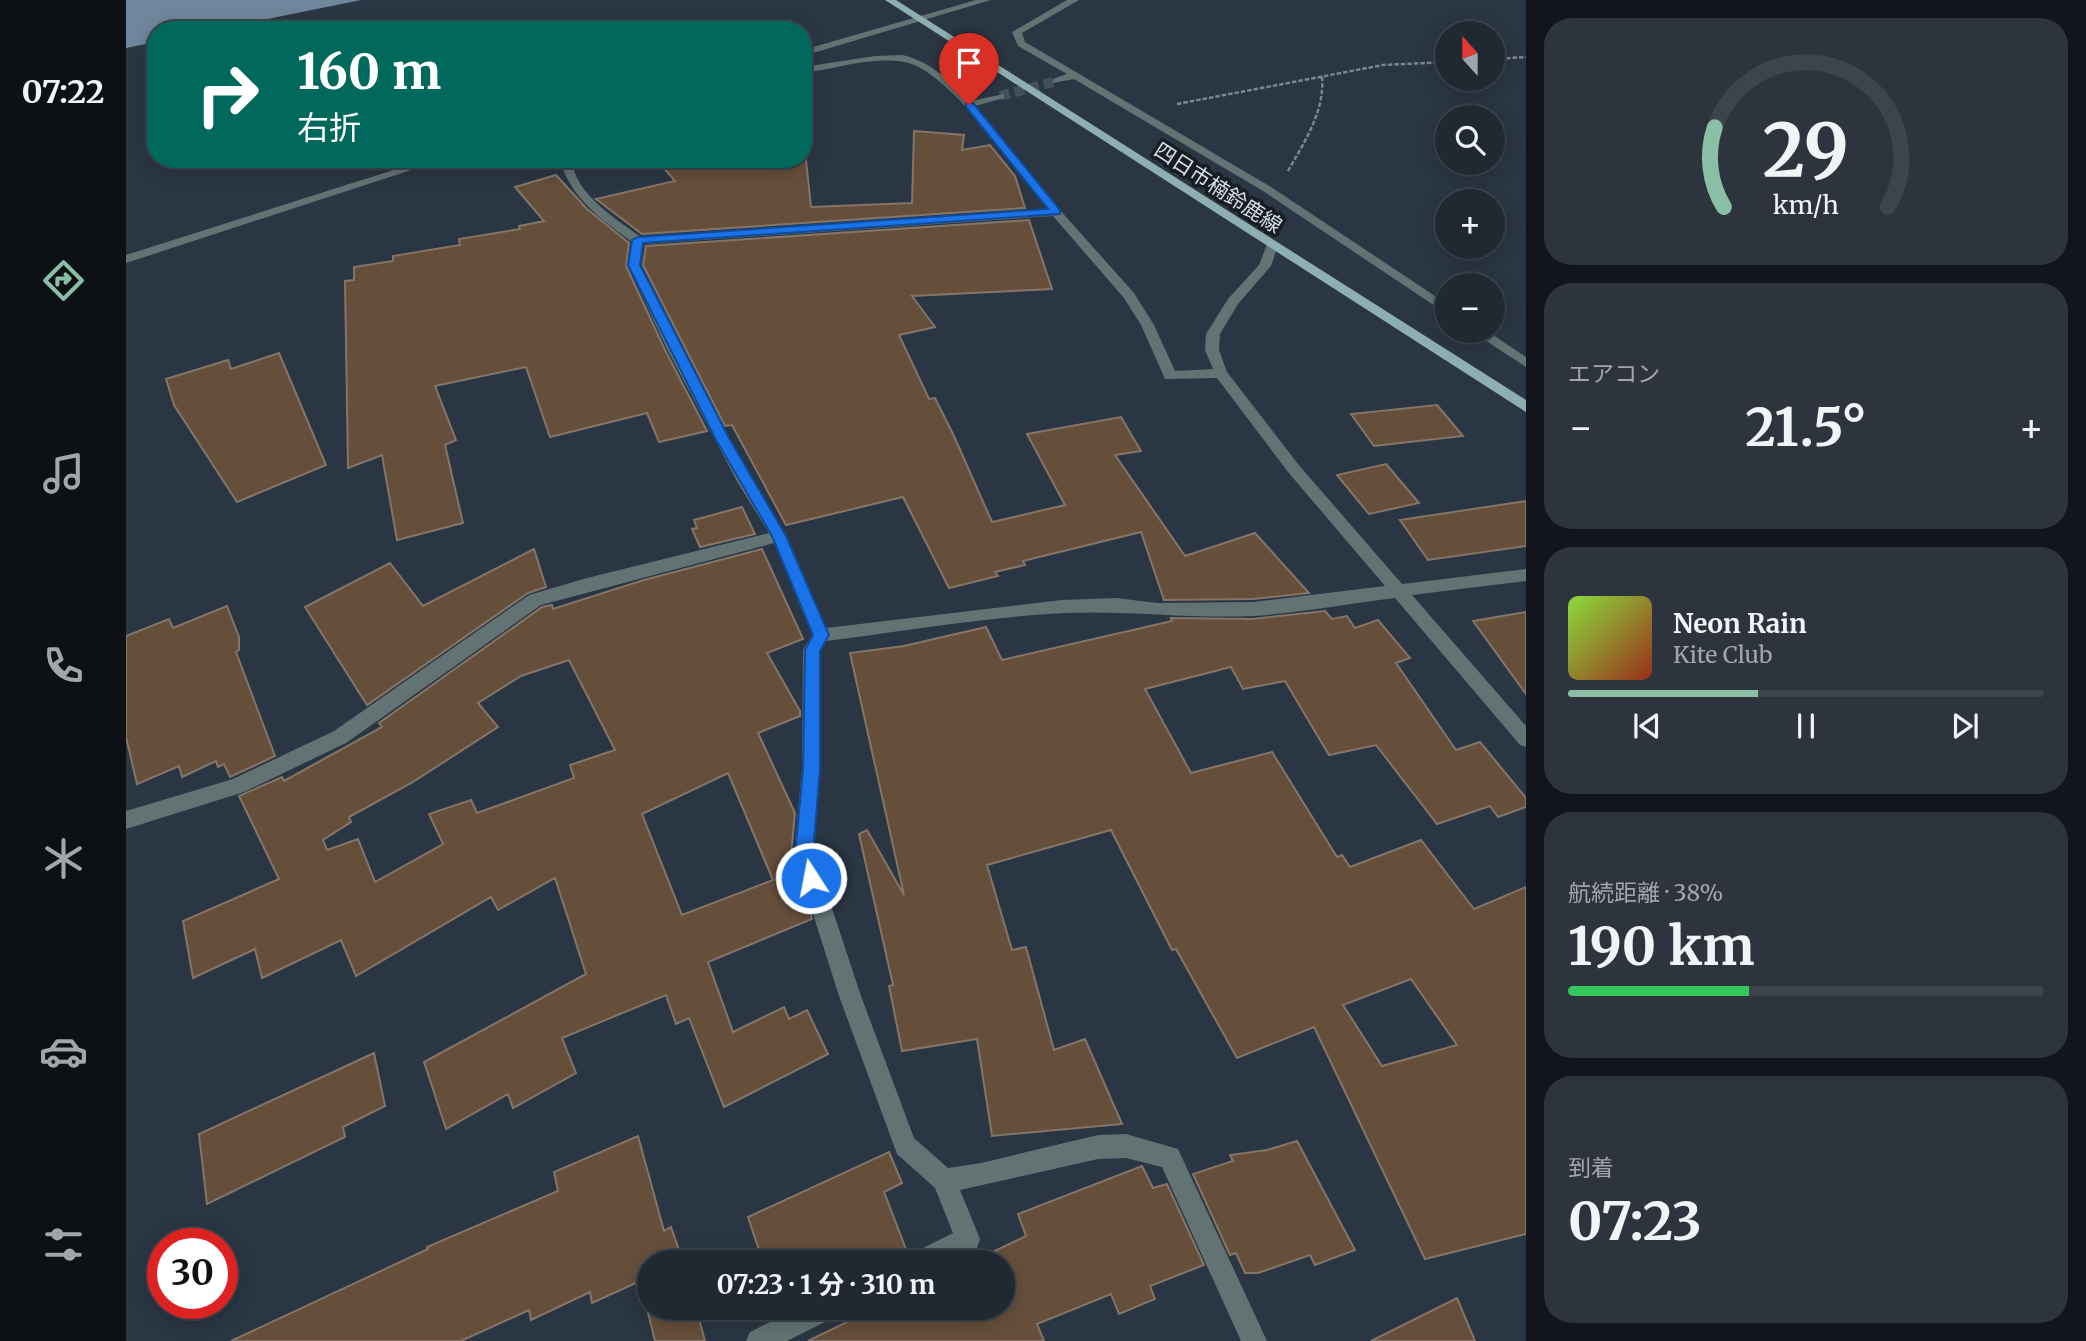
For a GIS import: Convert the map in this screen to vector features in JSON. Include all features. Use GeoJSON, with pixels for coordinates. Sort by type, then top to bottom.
{"type":"FeatureCollection","features":[{"type":"Feature","properties":{"kind":"main road","name":"四日市楠鈴鹿線"},"geometry":{"type":"LineString","coordinates":[[890,0],[1526,407]]}},
{"type":"Feature","properties":{"kind":"street"},"geometry":{"type":"LineString","coordinates":[[812,51],[986,0]]}},
{"type":"Feature","properties":{"kind":"street"},"geometry":{"type":"LineString","coordinates":[[1074,0],[1017,32],[1021,44],[1267,190],[1435,302]]}},
{"type":"Feature","properties":{"kind":"street"},"geometry":{"type":"LineString","coordinates":[[812,69],[883,59],[915,61],[931,71],[969,105],[1133,302],[1170,376],[1221,373]]}},
{"type":"Feature","properties":{"kind":"street"},"geometry":{"type":"LineString","coordinates":[[1057,81],[1075,75]]}},
{"type":"Feature","properties":{"kind":"street"},"geometry":{"type":"LineString","coordinates":[[969,105],[1000,96]]}},
{"type":"Feature","properties":{"kind":"street"},"geometry":{"type":"LineString","coordinates":[[126,259],[412,168]]}},
{"type":"Feature","properties":{"kind":"street"},"geometry":{"type":"LineString","coordinates":[[567,168],[582,197],[638,240],[1056,212]]}},
{"type":"Feature","properties":{"kind":"street"},"geometry":{"type":"LineString","coordinates":[[638,240],[634,265],[733,459],[779,536],[821,635]]}},
{"type":"Feature","properties":{"kind":"street"},"geometry":{"type":"LineString","coordinates":[[1272,245],[1265,266],[1233,302],[1213,334],[1212,351],[1221,373],[1293,468],[1526,739]]}},
{"type":"Feature","properties":{"kind":"street"},"geometry":{"type":"LineString","coordinates":[[1496,343],[1526,363]]}},
{"type":"Feature","properties":{"kind":"street"},"geometry":{"type":"LineString","coordinates":[[126,820],[237,786],[340,737],[535,600],[613,577],[779,536]]}},
{"type":"Feature","properties":{"kind":"street"},"geometry":{"type":"LineString","coordinates":[[821,635],[966,616],[1062,607],[1116,605],[1157,610],[1253,609],[1526,575]]}},
{"type":"Feature","properties":{"kind":"street"},"geometry":{"type":"LineString","coordinates":[[821,635],[812,650],[811,769],[804,854],[850,996],[905,1146],[944,1180],[968,1239],[946,1250]]}},
{"type":"Feature","properties":{"kind":"street"},"geometry":{"type":"LineString","coordinates":[[944,1180],[981,1175],[1098,1147],[1126,1146],[1170,1157],[1254,1341]]}},
{"type":"Feature","properties":{"kind":"street"},"geometry":{"type":"LineString","coordinates":[[759,1341],[802,1320]]}},
{"type":"Feature","properties":{"kind":"path"},"geometry":{"type":"LineString","coordinates":[[1505,58],[1526,57]]}},
{"type":"Feature","properties":{"kind":"path"},"geometry":{"type":"LineString","coordinates":[[1135,112],[1383,65],[1435,63]]}},
{"type":"Feature","properties":{"kind":"path"},"geometry":{"type":"LineString","coordinates":[[1267,190],[1293,168],[1324,96],[1322,76]]}},
{"type":"Feature","properties":{"kind":"water"},"geometry":{"type":"Polygon","coordinates":[[[126,0],[361,0],[258,21],[147,21],[147,44],[126,48],[126,0]]]}},
{"type":"Feature","properties":{"kind":"building"},"geometry":{"type":"Polygon","coordinates":[[[914,131],[964,135],[962,150],[990,145],[1015,176],[1025,208],[642,234],[596,199],[675,181],[664,168],[807,168],[811,207],[912,203],[914,131]]]}},
{"type":"Feature","properties":{"kind":"building"},"geometry":{"type":"Polygon","coordinates":[[[556,175],[587,209],[629,243],[626,266],[707,431],[659,442],[647,413],[550,437],[526,367],[435,386],[456,440],[445,445],[463,523],[397,540],[382,455],[348,468],[345,281],[354,280],[354,267],[393,261],[393,256],[460,245],[459,239],[520,229],[519,226],[544,221],[515,187],[556,175]]]}},
{"type":"Feature","properties":{"kind":"building"},"geometry":{"type":"Polygon","coordinates":[[[1029,220],[1052,289],[912,296],[935,327],[899,335],[929,399],[935,398],[954,436],[992,522],[1065,505],[1027,434],[1121,417],[1141,451],[1115,455],[1185,556],[1255,533],[1309,593],[1253,599],[1164,600],[1141,532],[1023,561],[1025,565],[995,572],[998,576],[949,588],[903,497],[786,525],[732,425],[725,426],[643,265],[646,246],[1029,220]]]}},
{"type":"Feature","properties":{"kind":"building"},"geometry":{"type":"Polygon","coordinates":[[[279,353],[326,465],[237,502],[174,405],[166,379],[228,360],[231,369],[279,353]]]}},
{"type":"Feature","properties":{"kind":"building"},"geometry":{"type":"Polygon","coordinates":[[[1437,405],[1463,436],[1374,446],[1351,414],[1437,405]]]}},
{"type":"Feature","properties":{"kind":"building"},"geometry":{"type":"Polygon","coordinates":[[[1386,464],[1419,503],[1369,514],[1337,475],[1386,464]]]}},
{"type":"Feature","properties":{"kind":"building"},"geometry":{"type":"Polygon","coordinates":[[[1526,501],[1526,546],[1428,560],[1400,520],[1526,501]]]}},
{"type":"Feature","properties":{"kind":"building"},"geometry":{"type":"Polygon","coordinates":[[[742,507],[755,534],[700,547],[692,529],[697,528],[694,520],[742,507]]]}},
{"type":"Feature","properties":{"kind":"building"},"geometry":{"type":"Polygon","coordinates":[[[534,549],[546,587],[528,593],[367,705],[305,607],[390,563],[423,606],[534,549]]]}},
{"type":"Feature","properties":{"kind":"building"},"geometry":{"type":"Polygon","coordinates":[[[762,549],[803,639],[767,653],[800,711],[800,716],[758,733],[795,813],[791,855],[812,919],[708,962],[733,1032],[784,1007],[789,1019],[807,1010],[828,1054],[724,1107],[689,1018],[676,1024],[666,995],[562,1038],[576,1073],[513,1108],[508,1094],[446,1129],[424,1062],[586,974],[555,878],[498,910],[491,897],[356,976],[341,940],[262,978],[255,949],[193,978],[183,921],[279,879],[239,796],[282,777],[284,781],[382,727],[379,723],[542,607],[552,605],[553,609],[644,580],[762,549]],[[569,660],[521,676],[478,703],[498,727],[413,782],[349,817],[351,822],[323,840],[327,850],[358,839],[375,882],[443,844],[429,814],[471,800],[477,813],[574,778],[570,765],[615,750],[569,660]],[[728,773],[642,814],[682,915],[773,880],[728,773]]]}},
{"type":"Feature","properties":{"kind":"building"},"geometry":{"type":"Polygon","coordinates":[[[227,606],[239,637],[239,650],[236,652],[275,756],[230,777],[224,764],[218,767],[216,761],[182,777],[179,766],[137,784],[126,737],[126,636],[169,619],[173,628],[227,606]]]}},
{"type":"Feature","properties":{"kind":"building"},"geometry":{"type":"Polygon","coordinates":[[[1325,611],[1332,619],[1347,616],[1355,628],[1378,620],[1410,658],[1396,663],[1456,750],[1480,742],[1526,798],[1526,807],[1498,817],[1490,806],[1437,824],[1376,745],[1329,755],[1285,681],[1243,689],[1231,667],[1145,689],[1191,773],[1272,752],[1337,857],[1342,855],[1350,867],[1421,840],[1474,909],[1526,887],[1526,1234],[1425,1259],[1314,1027],[1237,1058],[1176,949],[1172,950],[1111,830],[987,865],[1012,950],[1026,947],[1054,1050],[1085,1039],[1122,1124],[992,1136],[977,1039],[902,1051],[889,986],[893,985],[859,834],[867,830],[904,895],[850,653],[904,646],[986,627],[1002,660],[1172,621],[1171,618],[1252,619],[1325,611]],[[1411,979],[1343,1005],[1382,1066],[1457,1045],[1411,979]]]}},
{"type":"Feature","properties":{"kind":"building"},"geometry":{"type":"Polygon","coordinates":[[[1526,612],[1526,694],[1473,621],[1526,612]]]}},
{"type":"Feature","properties":{"kind":"building"},"geometry":{"type":"Polygon","coordinates":[[[374,1053],[385,1106],[343,1127],[345,1137],[207,1204],[199,1134],[374,1053]]]}},
{"type":"Feature","properties":{"kind":"building"},"geometry":{"type":"Polygon","coordinates":[[[638,1136],[664,1231],[671,1227],[679,1250],[637,1250],[637,1282],[592,1303],[590,1292],[531,1320],[529,1310],[461,1341],[231,1341],[428,1249],[427,1247],[558,1191],[554,1172],[638,1136]]]}},
{"type":"Feature","properties":{"kind":"building"},"geometry":{"type":"Polygon","coordinates":[[[1297,1141],[1355,1250],[1315,1265],[1310,1255],[1258,1273],[1245,1273],[1236,1253],[1230,1255],[1193,1174],[1233,1161],[1230,1155],[1267,1150],[1297,1141]]]}},
{"type":"Feature","properties":{"kind":"building"},"geometry":{"type":"Polygon","coordinates":[[[889,1152],[902,1183],[884,1192],[906,1250],[759,1250],[748,1217],[889,1152]]]}},
{"type":"Feature","properties":{"kind":"building"},"geometry":{"type":"Polygon","coordinates":[[[1142,1166],[1153,1188],[1167,1184],[1204,1265],[1150,1286],[1155,1299],[1119,1314],[1111,1294],[1037,1324],[1044,1341],[808,1341],[851,1320],[1015,1320],[1015,1250],[997,1250],[1026,1236],[1018,1214],[1142,1166]]]}},
{"type":"Feature","properties":{"kind":"building"},"geometry":{"type":"Polygon","coordinates":[[[1457,1298],[1475,1341],[1371,1341],[1457,1298]]]}},
{"type":"Feature","properties":{"kind":"building"},"geometry":{"type":"Polygon","coordinates":[[[650,1320],[699,1320],[705,1341],[655,1341],[650,1320]]]}},
{"type":"Feature","properties":{"kind":"tunnel"},"geometry":{"type":"LineString","coordinates":[[1000,96],[1057,81]]}},
{"type":"Feature","properties":{"kind":"route"},"geometry":{"type":"LineString","coordinates":[[811,878],[804,854],[811,769],[812,650],[821,635],[779,536],[746,483],[674,349],[634,265],[638,240],[1056,212],[969,105]]}}]}
